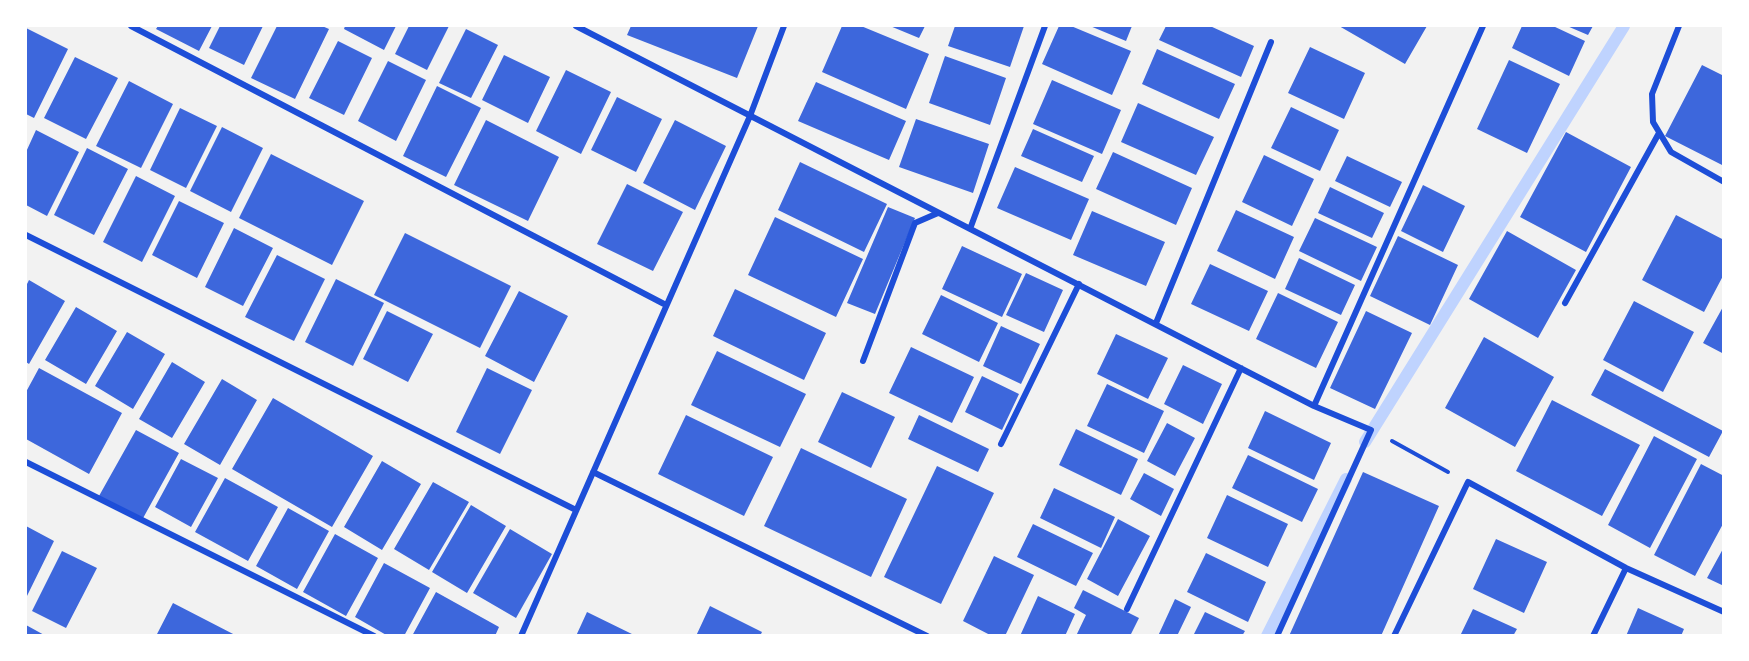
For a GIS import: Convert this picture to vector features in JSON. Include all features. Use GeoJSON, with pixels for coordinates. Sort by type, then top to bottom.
{"type":"FeatureCollection","features":[{"type":"Feature","properties":{"kind":"street"},"geometry":{"type":"LineString","coordinates":[[131,26],[666,305]]}},
{"type":"Feature","properties":{"kind":"street"},"geometry":{"type":"LineString","coordinates":[[576,26],[1314,406],[1371,430],[1277,636]]}},
{"type":"Feature","properties":{"kind":"street"},"geometry":{"type":"LineString","coordinates":[[521,636],[750,116],[784,26]]}},
{"type":"Feature","properties":{"kind":"street"},"geometry":{"type":"LineString","coordinates":[[970,229],[1045,26]]}},
{"type":"Feature","properties":{"kind":"street"},"geometry":{"type":"LineString","coordinates":[[1314,406],[1483,26]]}},
{"type":"Feature","properties":{"kind":"street"},"geometry":{"type":"LineString","coordinates":[[1679,26],[1653,94],[1653,122],[1671,152],[1724,182]]}},
{"type":"Feature","properties":{"kind":"street"},"geometry":{"type":"LineString","coordinates":[[1156,323],[1271,42]]}},
{"type":"Feature","properties":{"kind":"street"},"geometry":{"type":"LineString","coordinates":[[1565,303],[1659,133]]}},
{"type":"Feature","properties":{"kind":"street"},"geometry":{"type":"LineString","coordinates":[[863,361],[915,223],[938,213]]}},
{"type":"Feature","properties":{"kind":"street"},"geometry":{"type":"LineString","coordinates":[[26,236],[576,510]]}},
{"type":"Feature","properties":{"kind":"street"},"geometry":{"type":"LineString","coordinates":[[1001,444],[1079,284]]}},
{"type":"Feature","properties":{"kind":"street"},"geometry":{"type":"LineString","coordinates":[[1127,609],[1241,368]]}},
{"type":"Feature","properties":{"kind":"street"},"geometry":{"type":"LineString","coordinates":[[26,462],[374,636]]}},
{"type":"Feature","properties":{"kind":"street"},"geometry":{"type":"LineString","coordinates":[[593,472],[927,636]]}},
{"type":"Feature","properties":{"kind":"street"},"geometry":{"type":"LineString","coordinates":[[1394,636],[1468,482],[1626,568],[1724,612]]}},
{"type":"Feature","properties":{"kind":"street"},"geometry":{"type":"LineString","coordinates":[[1593,636],[1626,568]]}},
{"type":"Feature","properties":{"kind":"path"},"geometry":{"type":"LineString","coordinates":[[1371,430],[1468,482]]}},
{"type":"Feature","properties":{"kind":"building"},"geometry":{"type":"Polygon","coordinates":[[[158,26],[212,26],[199,51],[156,29],[158,26]]]}},
{"type":"Feature","properties":{"kind":"building"},"geometry":{"type":"Polygon","coordinates":[[[220,26],[263,26],[244,65],[209,48],[220,26]]]}},
{"type":"Feature","properties":{"kind":"building"},"geometry":{"type":"Polygon","coordinates":[[[277,26],[322,26],[329,29],[295,99],[251,78],[277,26]]]}},
{"type":"Feature","properties":{"kind":"building"},"geometry":{"type":"Polygon","coordinates":[[[345,26],[396,26],[384,50],[344,29],[345,26]]]}},
{"type":"Feature","properties":{"kind":"building"},"geometry":{"type":"Polygon","coordinates":[[[409,26],[449,26],[427,70],[395,54],[409,26]]]}},
{"type":"Feature","properties":{"kind":"building"},"geometry":{"type":"Polygon","coordinates":[[[631,26],[758,26],[737,78],[627,35],[631,26]]]}},
{"type":"Feature","properties":{"kind":"building"},"geometry":{"type":"Polygon","coordinates":[[[842,26],[861,26],[929,54],[906,109],[822,72],[842,26]]]}},
{"type":"Feature","properties":{"kind":"building"},"geometry":{"type":"Polygon","coordinates":[[[890,26],[925,26],[919,38],[890,26]]]}},
{"type":"Feature","properties":{"kind":"building"},"geometry":{"type":"Polygon","coordinates":[[[955,26],[1024,26],[1010,67],[948,46],[955,26]]]}},
{"type":"Feature","properties":{"kind":"building"},"geometry":{"type":"Polygon","coordinates":[[[1059,26],[1071,26],[1131,51],[1112,95],[1042,64],[1059,26]]]}},
{"type":"Feature","properties":{"kind":"building"},"geometry":{"type":"Polygon","coordinates":[[[1090,26],[1132,26],[1126,41],[1090,26]]]}},
{"type":"Feature","properties":{"kind":"building"},"geometry":{"type":"Polygon","coordinates":[[[1166,26],[1210,26],[1254,46],[1241,77],[1159,40],[1166,26]]]}},
{"type":"Feature","properties":{"kind":"building"},"geometry":{"type":"Polygon","coordinates":[[[1339,26],[1427,26],[1405,64],[1339,26]]]}},
{"type":"Feature","properties":{"kind":"building"},"geometry":{"type":"Polygon","coordinates":[[[1522,26],[1553,26],[1585,41],[1569,76],[1512,48],[1522,26]]]}},
{"type":"Feature","properties":{"kind":"building"},"geometry":{"type":"Polygon","coordinates":[[[1567,26],[1593,26],[1588,35],[1567,26]]]}},
{"type":"Feature","properties":{"kind":"building"},"geometry":{"type":"Polygon","coordinates":[[[26,28],[68,49],[34,118],[26,114],[26,28]]]}},
{"type":"Feature","properties":{"kind":"building"},"geometry":{"type":"Polygon","coordinates":[[[466,29],[498,45],[471,98],[439,83],[466,29]]]}},
{"type":"Feature","properties":{"kind":"building"},"geometry":{"type":"Polygon","coordinates":[[[338,41],[372,58],[344,115],[309,98],[338,41]]]}},
{"type":"Feature","properties":{"kind":"building"},"geometry":{"type":"Polygon","coordinates":[[[1310,47],[1365,73],[1344,119],[1288,93],[1310,47]]]}},
{"type":"Feature","properties":{"kind":"building"},"geometry":{"type":"Polygon","coordinates":[[[1157,49],[1235,84],[1219,119],[1142,84],[1157,49]]]}},
{"type":"Feature","properties":{"kind":"building"},"geometry":{"type":"Polygon","coordinates":[[[504,55],[550,77],[528,123],[482,100],[504,55]]]}},
{"type":"Feature","properties":{"kind":"building"},"geometry":{"type":"Polygon","coordinates":[[[945,56],[1006,78],[990,125],[929,103],[945,56]]]}},
{"type":"Feature","properties":{"kind":"building"},"geometry":{"type":"Polygon","coordinates":[[[75,57],[118,78],[86,139],[44,118],[75,57]]]}},
{"type":"Feature","properties":{"kind":"building"},"geometry":{"type":"Polygon","coordinates":[[[1509,60],[1560,84],[1527,153],[1477,129],[1509,60]]]}},
{"type":"Feature","properties":{"kind":"building"},"geometry":{"type":"Polygon","coordinates":[[[388,61],[426,80],[396,141],[358,121],[388,61]]]}},
{"type":"Feature","properties":{"kind":"building"},"geometry":{"type":"Polygon","coordinates":[[[1702,65],[1724,76],[1724,166],[1665,136],[1702,65]]]}},
{"type":"Feature","properties":{"kind":"building"},"geometry":{"type":"Polygon","coordinates":[[[566,70],[611,92],[581,154],[536,131],[566,70]]]}},
{"type":"Feature","properties":{"kind":"building"},"geometry":{"type":"Polygon","coordinates":[[[1052,80],[1121,110],[1102,154],[1033,124],[1052,80]]]}},
{"type":"Feature","properties":{"kind":"building"},"geometry":{"type":"Polygon","coordinates":[[[129,81],[173,104],[141,168],[96,146],[129,81]]]}},
{"type":"Feature","properties":{"kind":"building"},"geometry":{"type":"Polygon","coordinates":[[[816,82],[906,121],[889,160],[798,121],[816,82]]]}},
{"type":"Feature","properties":{"kind":"building"},"geometry":{"type":"Polygon","coordinates":[[[437,86],[481,108],[446,177],[403,156],[437,86]]]}},
{"type":"Feature","properties":{"kind":"building"},"geometry":{"type":"Polygon","coordinates":[[[617,97],[662,119],[636,172],[591,150],[617,97]]]}},
{"type":"Feature","properties":{"kind":"building"},"geometry":{"type":"Polygon","coordinates":[[[1138,103],[1214,137],[1196,175],[1121,142],[1138,103]]]}},
{"type":"Feature","properties":{"kind":"building"},"geometry":{"type":"Polygon","coordinates":[[[1291,107],[1339,130],[1320,171],[1271,148],[1291,107]]]}},
{"type":"Feature","properties":{"kind":"building"},"geometry":{"type":"Polygon","coordinates":[[[180,108],[217,126],[186,188],[150,170],[180,108]]]}},
{"type":"Feature","properties":{"kind":"building"},"geometry":{"type":"Polygon","coordinates":[[[916,119],[989,144],[973,193],[899,167],[916,119]]]}},
{"type":"Feature","properties":{"kind":"building"},"geometry":{"type":"Polygon","coordinates":[[[486,120],[559,157],[528,221],[454,185],[486,120]]]}},
{"type":"Feature","properties":{"kind":"building"},"geometry":{"type":"Polygon","coordinates":[[[675,120],[726,146],[695,210],[643,183],[675,120]]]}},
{"type":"Feature","properties":{"kind":"building"},"geometry":{"type":"Polygon","coordinates":[[[222,127],[263,148],[231,212],[190,191],[222,127]]]}},
{"type":"Feature","properties":{"kind":"building"},"geometry":{"type":"Polygon","coordinates":[[[1033,129],[1094,156],[1082,182],[1021,156],[1033,129]]]}},
{"type":"Feature","properties":{"kind":"building"},"geometry":{"type":"Polygon","coordinates":[[[36,130],[79,152],[47,216],[26,205],[26,152],[36,130]]]}},
{"type":"Feature","properties":{"kind":"building"},"geometry":{"type":"Polygon","coordinates":[[[1566,132],[1631,167],[1586,252],[1520,217],[1566,132]]]}},
{"type":"Feature","properties":{"kind":"building"},"geometry":{"type":"Polygon","coordinates":[[[87,148],[128,169],[94,235],[54,215],[87,148]]]}},
{"type":"Feature","properties":{"kind":"building"},"geometry":{"type":"Polygon","coordinates":[[[1113,152],[1192,188],[1176,225],[1096,189],[1113,152]]]}},
{"type":"Feature","properties":{"kind":"building"},"geometry":{"type":"Polygon","coordinates":[[[271,154],[364,201],[332,265],[239,218],[271,154]]]}},
{"type":"Feature","properties":{"kind":"building"},"geometry":{"type":"Polygon","coordinates":[[[1264,155],[1314,179],[1292,226],[1242,202],[1264,155]]]}},
{"type":"Feature","properties":{"kind":"building"},"geometry":{"type":"Polygon","coordinates":[[[1347,156],[1402,182],[1390,207],[1335,181],[1347,156]]]}},
{"type":"Feature","properties":{"kind":"building"},"geometry":{"type":"Polygon","coordinates":[[[800,162],[887,204],[864,252],[778,210],[800,162]]]}},
{"type":"Feature","properties":{"kind":"building"},"geometry":{"type":"Polygon","coordinates":[[[1015,167],[1089,199],[1071,240],[997,208],[1015,167]]]}},
{"type":"Feature","properties":{"kind":"building"},"geometry":{"type":"Polygon","coordinates":[[[136,176],[175,196],[142,262],[103,242],[136,176]]]}},
{"type":"Feature","properties":{"kind":"building"},"geometry":{"type":"Polygon","coordinates":[[[627,184],[683,212],[653,271],[597,244],[627,184]]]}},
{"type":"Feature","properties":{"kind":"building"},"geometry":{"type":"Polygon","coordinates":[[[1423,185],[1465,206],[1443,252],[1401,231],[1423,185]]]}},
{"type":"Feature","properties":{"kind":"building"},"geometry":{"type":"Polygon","coordinates":[[[1330,187],[1384,213],[1372,238],[1318,213],[1330,187]]]}},
{"type":"Feature","properties":{"kind":"building"},"geometry":{"type":"Polygon","coordinates":[[[179,201],[224,223],[197,278],[152,255],[179,201]]]}},
{"type":"Feature","properties":{"kind":"building"},"geometry":{"type":"Polygon","coordinates":[[[888,207],[915,218],[875,314],[847,303],[888,207]]]}},
{"type":"Feature","properties":{"kind":"building"},"geometry":{"type":"Polygon","coordinates":[[[1236,210],[1294,237],[1275,279],[1217,251],[1236,210]]]}},
{"type":"Feature","properties":{"kind":"building"},"geometry":{"type":"Polygon","coordinates":[[[1092,211],[1165,242],[1146,286],[1073,255],[1092,211]]]}},
{"type":"Feature","properties":{"kind":"building"},"geometry":{"type":"Polygon","coordinates":[[[1676,215],[1724,240],[1724,274],[1704,312],[1642,280],[1676,215]]]}},
{"type":"Feature","properties":{"kind":"building"},"geometry":{"type":"Polygon","coordinates":[[[775,217],[863,259],[836,317],[748,275],[775,217]]]}},
{"type":"Feature","properties":{"kind":"building"},"geometry":{"type":"Polygon","coordinates":[[[1315,218],[1377,247],[1361,281],[1299,251],[1315,218]]]}},
{"type":"Feature","properties":{"kind":"building"},"geometry":{"type":"Polygon","coordinates":[[[234,228],[273,248],[243,306],[205,287],[234,228]]]}},
{"type":"Feature","properties":{"kind":"building"},"geometry":{"type":"Polygon","coordinates":[[[1507,231],[1576,270],[1538,338],[1469,299],[1507,231]]]}},
{"type":"Feature","properties":{"kind":"building"},"geometry":{"type":"Polygon","coordinates":[[[405,233],[511,286],[480,348],[374,295],[405,233]]]}},
{"type":"Feature","properties":{"kind":"building"},"geometry":{"type":"Polygon","coordinates":[[[1398,236],[1458,265],[1430,325],[1370,296],[1398,236]]]}},
{"type":"Feature","properties":{"kind":"building"},"geometry":{"type":"Polygon","coordinates":[[[962,246],[1022,274],[1002,317],[942,289],[962,246]]]}},
{"type":"Feature","properties":{"kind":"building"},"geometry":{"type":"Polygon","coordinates":[[[277,255],[325,279],[294,341],[245,317],[277,255]]]}},
{"type":"Feature","properties":{"kind":"building"},"geometry":{"type":"Polygon","coordinates":[[[1299,258],[1355,285],[1341,315],[1285,289],[1299,258]]]}},
{"type":"Feature","properties":{"kind":"building"},"geometry":{"type":"Polygon","coordinates":[[[1210,264],[1268,291],[1249,331],[1191,304],[1210,264]]]}},
{"type":"Feature","properties":{"kind":"building"},"geometry":{"type":"Polygon","coordinates":[[[1026,273],[1063,290],[1044,332],[1006,315],[1026,273]]]}},
{"type":"Feature","properties":{"kind":"building"},"geometry":{"type":"Polygon","coordinates":[[[336,279],[384,303],[353,366],[305,342],[336,279]]]}},
{"type":"Feature","properties":{"kind":"building"},"geometry":{"type":"Polygon","coordinates":[[[29,280],[65,301],[29,364],[26,362],[26,286],[29,280]]]}},
{"type":"Feature","properties":{"kind":"building"},"geometry":{"type":"Polygon","coordinates":[[[735,289],[826,333],[804,380],[713,336],[735,289]]]}},
{"type":"Feature","properties":{"kind":"building"},"geometry":{"type":"Polygon","coordinates":[[[519,291],[568,316],[534,382],[485,356],[519,291]]]}},
{"type":"Feature","properties":{"kind":"building"},"geometry":{"type":"Polygon","coordinates":[[[1278,293],[1338,322],[1316,368],[1256,339],[1278,293]]]}},
{"type":"Feature","properties":{"kind":"building"},"geometry":{"type":"Polygon","coordinates":[[[941,295],[998,323],[979,362],[922,334],[941,295]]]}},
{"type":"Feature","properties":{"kind":"building"},"geometry":{"type":"Polygon","coordinates":[[[1634,301],[1694,332],[1663,392],[1603,360],[1634,301]]]}},
{"type":"Feature","properties":{"kind":"building"},"geometry":{"type":"Polygon","coordinates":[[[1724,305],[1724,354],[1703,343],[1724,305]]]}},
{"type":"Feature","properties":{"kind":"building"},"geometry":{"type":"Polygon","coordinates":[[[76,307],[117,331],[86,384],[45,360],[76,307]]]}},
{"type":"Feature","properties":{"kind":"building"},"geometry":{"type":"Polygon","coordinates":[[[387,311],[433,334],[408,382],[363,359],[387,311]]]}},
{"type":"Feature","properties":{"kind":"building"},"geometry":{"type":"Polygon","coordinates":[[[1366,311],[1412,333],[1375,409],[1330,388],[1366,311]]]}},
{"type":"Feature","properties":{"kind":"building"},"geometry":{"type":"Polygon","coordinates":[[[1001,326],[1040,344],[1021,384],[983,366],[1001,326]]]}},
{"type":"Feature","properties":{"kind":"building"},"geometry":{"type":"Polygon","coordinates":[[[127,332],[165,354],[133,409],[95,386],[127,332]]]}},
{"type":"Feature","properties":{"kind":"building"},"geometry":{"type":"Polygon","coordinates":[[[1116,334],[1168,358],[1148,399],[1097,374],[1116,334]]]}},
{"type":"Feature","properties":{"kind":"building"},"geometry":{"type":"Polygon","coordinates":[[[1484,337],[1554,377],[1515,447],[1445,408],[1484,337]]]}},
{"type":"Feature","properties":{"kind":"building"},"geometry":{"type":"Polygon","coordinates":[[[911,347],[974,377],[952,423],[889,393],[911,347]]]}},
{"type":"Feature","properties":{"kind":"building"},"geometry":{"type":"Polygon","coordinates":[[[717,351],[806,394],[780,447],[691,405],[717,351]]]}},
{"type":"Feature","properties":{"kind":"building"},"geometry":{"type":"Polygon","coordinates":[[[172,362],[205,382],[172,438],[139,419],[172,362]]]}},
{"type":"Feature","properties":{"kind":"building"},"geometry":{"type":"Polygon","coordinates":[[[1183,365],[1222,384],[1203,424],[1164,404],[1183,365]]]}},
{"type":"Feature","properties":{"kind":"building"},"geometry":{"type":"Polygon","coordinates":[[[39,368],[122,413],[89,474],[26,439],[26,392],[39,368]]]}},
{"type":"Feature","properties":{"kind":"building"},"geometry":{"type":"Polygon","coordinates":[[[487,368],[532,390],[500,454],[456,432],[487,368]]]}},
{"type":"Feature","properties":{"kind":"building"},"geometry":{"type":"Polygon","coordinates":[[[1605,369],[1723,431],[1709,457],[1591,395],[1605,369]]]}},
{"type":"Feature","properties":{"kind":"building"},"geometry":{"type":"Polygon","coordinates":[[[982,376],[1019,394],[1002,430],[965,412],[982,376]]]}},
{"type":"Feature","properties":{"kind":"building"},"geometry":{"type":"Polygon","coordinates":[[[222,379],[257,400],[220,465],[184,444],[222,379]]]}},
{"type":"Feature","properties":{"kind":"building"},"geometry":{"type":"Polygon","coordinates":[[[1107,384],[1164,411],[1144,453],[1087,426],[1107,384]]]}},
{"type":"Feature","properties":{"kind":"building"},"geometry":{"type":"Polygon","coordinates":[[[842,392],[895,417],[871,468],[818,442],[842,392]]]}},
{"type":"Feature","properties":{"kind":"building"},"geometry":{"type":"Polygon","coordinates":[[[273,398],[373,456],[332,527],[232,469],[273,398]]]}},
{"type":"Feature","properties":{"kind":"building"},"geometry":{"type":"Polygon","coordinates":[[[1552,400],[1640,445],[1602,516],[1516,471],[1552,400]]]}},
{"type":"Feature","properties":{"kind":"building"},"geometry":{"type":"Polygon","coordinates":[[[1265,411],[1331,443],[1314,480],[1248,448],[1265,411]]]}},
{"type":"Feature","properties":{"kind":"building"},"geometry":{"type":"Polygon","coordinates":[[[686,415],[773,457],[744,516],[658,474],[686,415]]]}},
{"type":"Feature","properties":{"kind":"building"},"geometry":{"type":"Polygon","coordinates":[[[919,415],[989,449],[978,472],[908,439],[919,415]]]}},
{"type":"Feature","properties":{"kind":"building"},"geometry":{"type":"Polygon","coordinates":[[[1167,423],[1195,438],[1175,476],[1147,461],[1167,423]]]}},
{"type":"Feature","properties":{"kind":"building"},"geometry":{"type":"Polygon","coordinates":[[[1076,429],[1138,459],[1121,495],[1059,465],[1076,429]]]}},
{"type":"Feature","properties":{"kind":"building"},"geometry":{"type":"Polygon","coordinates":[[[136,430],[179,453],[142,520],[99,496],[136,430]]]}},
{"type":"Feature","properties":{"kind":"building"},"geometry":{"type":"Polygon","coordinates":[[[1654,436],[1697,459],[1650,548],[1608,525],[1654,436]]]}},
{"type":"Feature","properties":{"kind":"building"},"geometry":{"type":"Polygon","coordinates":[[[801,448],[907,499],[871,577],[764,526],[801,448]]]}},
{"type":"Feature","properties":{"kind":"building"},"geometry":{"type":"Polygon","coordinates":[[[1248,455],[1318,489],[1302,522],[1232,488],[1248,455]]]}},
{"type":"Feature","properties":{"kind":"building"},"geometry":{"type":"Polygon","coordinates":[[[181,459],[218,478],[191,527],[155,507],[181,459]]]}},
{"type":"Feature","properties":{"kind":"building"},"geometry":{"type":"Polygon","coordinates":[[[382,461],[421,484],[382,550],[344,527],[382,461]]]}},
{"type":"Feature","properties":{"kind":"building"},"geometry":{"type":"Polygon","coordinates":[[[1701,464],[1724,476],[1724,522],[1695,576],[1654,555],[1701,464]]]}},
{"type":"Feature","properties":{"kind":"building"},"geometry":{"type":"Polygon","coordinates":[[[937,466],[994,493],[941,604],[884,577],[937,466]]]}},
{"type":"Feature","properties":{"kind":"building"},"geometry":{"type":"Polygon","coordinates":[[[1363,472],[1439,506],[1381,636],[1289,636],[1363,472]]]}},
{"type":"Feature","properties":{"kind":"building"},"geometry":{"type":"Polygon","coordinates":[[[1144,473],[1174,489],[1161,516],[1130,499],[1144,473]]]}},
{"type":"Feature","properties":{"kind":"building"},"geometry":{"type":"Polygon","coordinates":[[[225,478],[278,507],[248,561],[195,532],[225,478]]]}},
{"type":"Feature","properties":{"kind":"building"},"geometry":{"type":"Polygon","coordinates":[[[433,482],[469,502],[429,570],[394,549],[433,482]]]}},
{"type":"Feature","properties":{"kind":"building"},"geometry":{"type":"Polygon","coordinates":[[[1054,488],[1115,517],[1101,548],[1040,518],[1054,488]]]}},
{"type":"Feature","properties":{"kind":"building"},"geometry":{"type":"Polygon","coordinates":[[[1227,495],[1288,524],[1268,567],[1207,538],[1227,495]]]}},
{"type":"Feature","properties":{"kind":"building"},"geometry":{"type":"Polygon","coordinates":[[[471,505],[506,526],[467,593],[432,572],[471,505]]]}},
{"type":"Feature","properties":{"kind":"building"},"geometry":{"type":"Polygon","coordinates":[[[288,508],[329,531],[297,589],[256,566],[288,508]]]}},
{"type":"Feature","properties":{"kind":"building"},"geometry":{"type":"Polygon","coordinates":[[[1118,519],[1150,536],[1118,596],[1087,579],[1118,519]]]}},
{"type":"Feature","properties":{"kind":"building"},"geometry":{"type":"Polygon","coordinates":[[[1033,524],[1093,553],[1076,586],[1017,557],[1033,524]]]}},
{"type":"Feature","properties":{"kind":"building"},"geometry":{"type":"Polygon","coordinates":[[[26,526],[54,541],[26,598],[26,526]]]}},
{"type":"Feature","properties":{"kind":"building"},"geometry":{"type":"Polygon","coordinates":[[[510,529],[552,554],[516,618],[473,593],[510,529]]]}},
{"type":"Feature","properties":{"kind":"building"},"geometry":{"type":"Polygon","coordinates":[[[335,534],[378,558],[346,616],[303,592],[335,534]]]}},
{"type":"Feature","properties":{"kind":"building"},"geometry":{"type":"Polygon","coordinates":[[[1496,539],[1547,562],[1524,613],[1473,589],[1496,539]]]}},
{"type":"Feature","properties":{"kind":"building"},"geometry":{"type":"Polygon","coordinates":[[[1724,547],[1724,586],[1707,578],[1724,547]]]}},
{"type":"Feature","properties":{"kind":"building"},"geometry":{"type":"Polygon","coordinates":[[[62,551],[97,568],[66,628],[32,611],[62,551]]]}},
{"type":"Feature","properties":{"kind":"building"},"geometry":{"type":"Polygon","coordinates":[[[1206,553],[1266,582],[1248,622],[1187,592],[1206,553]]]}},
{"type":"Feature","properties":{"kind":"building"},"geometry":{"type":"Polygon","coordinates":[[[994,556],[1034,575],[1005,636],[992,636],[963,621],[994,556]]]}},
{"type":"Feature","properties":{"kind":"building"},"geometry":{"type":"Polygon","coordinates":[[[384,563],[430,588],[404,636],[388,636],[355,617],[384,563]]]}},
{"type":"Feature","properties":{"kind":"building"},"geometry":{"type":"Polygon","coordinates":[[[1083,590],[1139,618],[1130,636],[1076,636],[1086,615],[1074,608],[1083,590]]]}},
{"type":"Feature","properties":{"kind":"building"},"geometry":{"type":"Polygon","coordinates":[[[436,592],[499,627],[495,636],[412,636],[436,592]]]}},
{"type":"Feature","properties":{"kind":"building"},"geometry":{"type":"Polygon","coordinates":[[[1038,596],[1075,614],[1065,636],[1020,636],[1038,596]]]}},
{"type":"Feature","properties":{"kind":"building"},"geometry":{"type":"Polygon","coordinates":[[[1175,599],[1191,607],[1177,636],[1158,636],[1175,599]]]}},
{"type":"Feature","properties":{"kind":"building"},"geometry":{"type":"Polygon","coordinates":[[[173,603],[237,636],[156,636],[173,603]]]}},
{"type":"Feature","properties":{"kind":"building"},"geometry":{"type":"Polygon","coordinates":[[[710,606],[762,632],[760,636],[696,636],[710,606]]]}},
{"type":"Feature","properties":{"kind":"building"},"geometry":{"type":"Polygon","coordinates":[[[1638,608],[1684,629],[1681,636],[1626,636],[1638,608]]]}},
{"type":"Feature","properties":{"kind":"building"},"geometry":{"type":"Polygon","coordinates":[[[1473,609],[1517,629],[1513,636],[1460,636],[1473,609]]]}},
{"type":"Feature","properties":{"kind":"building"},"geometry":{"type":"Polygon","coordinates":[[[587,612],[636,636],[576,636],[587,612]]]}},
{"type":"Feature","properties":{"kind":"building"},"geometry":{"type":"Polygon","coordinates":[[[1205,612],[1245,631],[1242,636],[1193,636],[1205,612]]]}},
{"type":"Feature","properties":{"kind":"building"},"geometry":{"type":"Polygon","coordinates":[[[26,625],[46,636],[26,636],[26,625]]]}},
{"type":"Feature","properties":{"kind":"waterway"},"geometry":{"type":"LineString","coordinates":[[1365,442],[1624,26]]}},
{"type":"Feature","properties":{"kind":"waterway"},"geometry":{"type":"LineString","coordinates":[[1267,636],[1346,479]]}}]}
